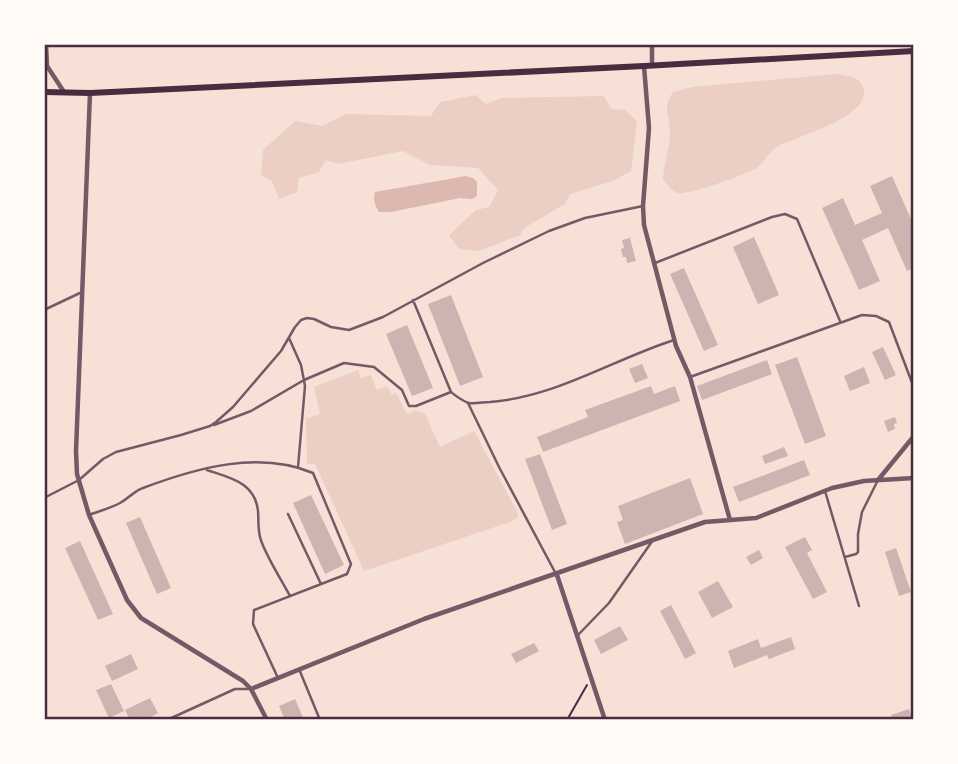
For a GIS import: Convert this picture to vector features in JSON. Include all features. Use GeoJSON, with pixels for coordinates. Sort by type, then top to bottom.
{"type":"FeatureCollection","features":[{"type":"Feature","properties":{"kind":"main road"},"geometry":{"type":"LineString","coordinates":[[44,92],[90,93],[914,51]]}},
{"type":"Feature","properties":{"kind":"street"},"geometry":{"type":"LineString","coordinates":[[46,44],[47,66],[64,92]]}},
{"type":"Feature","properties":{"kind":"street"},"geometry":{"type":"LineString","coordinates":[[652,44],[648,66],[649,128],[644,225],[675,340],[690,377],[730,520]]}},
{"type":"Feature","properties":{"kind":"street"},"geometry":{"type":"LineString","coordinates":[[90,93],[77,474],[89,515],[127,600],[141,618],[243,681],[251,689],[267,720]]}},
{"type":"Feature","properties":{"kind":"street"},"geometry":{"type":"LineString","coordinates":[[878,480],[914,436]]}},
{"type":"Feature","properties":{"kind":"street"},"geometry":{"type":"LineString","coordinates":[[251,689],[424,620],[705,522],[756,518],[825,490],[863,481],[914,478]]}},
{"type":"Feature","properties":{"kind":"street"},"geometry":{"type":"LineString","coordinates":[[557,575],[605,720]]}},
{"type":"Feature","properties":{"kind":"lane"},"geometry":{"type":"LineString","coordinates":[[209,426],[233,407],[281,351],[301,320],[307,318],[349,330],[383,317],[549,231],[585,218],[643,206]]}},
{"type":"Feature","properties":{"kind":"lane"},"geometry":{"type":"LineString","coordinates":[[654,263],[785,214],[797,219],[840,322]]}},
{"type":"Feature","properties":{"kind":"lane"},"geometry":{"type":"LineString","coordinates":[[44,310],[82,292]]}},
{"type":"Feature","properties":{"kind":"lane"},"geometry":{"type":"LineString","coordinates":[[413,300],[451,392],[468,403],[506,401],[551,389],[675,340]]}},
{"type":"Feature","properties":{"kind":"lane"},"geometry":{"type":"LineString","coordinates":[[690,377],[862,315],[877,316],[889,322],[914,388]]}},
{"type":"Feature","properties":{"kind":"lane"},"geometry":{"type":"LineString","coordinates":[[289,338],[301,365],[305,386],[298,467]]}},
{"type":"Feature","properties":{"kind":"lane"},"geometry":{"type":"LineString","coordinates":[[44,498],[79,480],[103,459],[116,452],[209,426],[251,411],[304,380],[344,363],[374,366],[402,390],[409,406],[416,406],[451,392]]}},
{"type":"Feature","properties":{"kind":"lane"},"geometry":{"type":"LineString","coordinates":[[468,403],[557,575]]}},
{"type":"Feature","properties":{"kind":"lane"},"geometry":{"type":"LineString","coordinates":[[89,515],[120,503],[140,489],[203,469],[264,461],[298,467],[313,473],[351,564],[347,574],[254,610],[253,624],[278,678]]}},
{"type":"Feature","properties":{"kind":"lane"},"geometry":{"type":"LineString","coordinates":[[203,469],[240,481],[249,488],[258,508],[261,542],[290,596]]}},
{"type":"Feature","properties":{"kind":"lane"},"geometry":{"type":"LineString","coordinates":[[845,557],[858,552],[862,512],[878,480]]}},
{"type":"Feature","properties":{"kind":"lane"},"geometry":{"type":"LineString","coordinates":[[825,490],[859,606]]}},
{"type":"Feature","properties":{"kind":"lane"},"geometry":{"type":"LineString","coordinates":[[288,514],[321,584]]}},
{"type":"Feature","properties":{"kind":"lane"},"geometry":{"type":"LineString","coordinates":[[578,636],[609,603],[653,540]]}},
{"type":"Feature","properties":{"kind":"lane"},"geometry":{"type":"LineString","coordinates":[[299,670],[320,720]]}},
{"type":"Feature","properties":{"kind":"lane"},"geometry":{"type":"LineString","coordinates":[[167,720],[235,689],[251,689]]}},
{"type":"Feature","properties":{"kind":"path"},"geometry":{"type":"LineString","coordinates":[[567,720],[592,678]]}},
{"type":"Feature","properties":{"kind":"shaded area"},"geometry":{"type":"Polygon","coordinates":[[[838,74],[859,81],[864,93],[861,102],[842,119],[777,147],[755,169],[716,184],[678,193],[663,179],[670,135],[668,104],[673,92],[692,87],[838,74]]]}},
{"type":"Feature","properties":{"kind":"shaded area"},"geometry":{"type":"Polygon","coordinates":[[[476,95],[486,104],[501,98],[604,96],[611,109],[625,110],[637,121],[631,171],[613,181],[570,194],[565,204],[524,228],[520,235],[479,251],[459,249],[449,235],[476,210],[489,207],[498,190],[478,168],[430,165],[403,151],[338,164],[326,160],[319,172],[299,178],[297,192],[279,199],[272,181],[261,175],[263,150],[295,121],[322,126],[346,114],[431,116],[440,102],[476,95]]]}},
{"type":"Feature","properties":{"kind":"shaded area"},"geometry":{"type":"Polygon","coordinates":[[[466,176],[477,182],[477,196],[472,199],[460,198],[391,212],[379,212],[375,205],[375,192],[466,176]]]}},
{"type":"Feature","properties":{"kind":"shaded area"},"geometry":{"type":"Polygon","coordinates":[[[358,370],[361,378],[371,375],[377,390],[387,386],[392,395],[396,393],[407,414],[415,410],[425,414],[440,447],[474,431],[519,515],[517,518],[364,571],[315,464],[307,464],[306,419],[320,414],[314,387],[358,370]]]}},
{"type":"Feature","properties":{"kind":"building"},"geometry":{"type":"Polygon","coordinates":[[[892,176],[914,226],[914,268],[907,271],[888,228],[862,240],[880,281],[859,290],[822,208],[843,198],[855,225],[882,213],[870,186],[892,176]]]}},
{"type":"Feature","properties":{"kind":"building"},"geometry":{"type":"Polygon","coordinates":[[[754,237],[779,295],[758,304],[733,247],[754,237]]]}},
{"type":"Feature","properties":{"kind":"building"},"geometry":{"type":"Polygon","coordinates":[[[630,238],[636,261],[627,263],[621,249],[624,248],[622,240],[630,238]]]}},
{"type":"Feature","properties":{"kind":"building"},"geometry":{"type":"Polygon","coordinates":[[[684,268],[718,345],[704,351],[670,274],[684,268]]]}},
{"type":"Feature","properties":{"kind":"building"},"geometry":{"type":"Polygon","coordinates":[[[451,295],[483,377],[460,386],[428,304],[451,295]]]}},
{"type":"Feature","properties":{"kind":"building"},"geometry":{"type":"Polygon","coordinates":[[[407,325],[433,388],[412,396],[386,334],[407,325]]]}},
{"type":"Feature","properties":{"kind":"building"},"geometry":{"type":"Polygon","coordinates":[[[883,347],[896,375],[885,380],[872,352],[883,347]]]}},
{"type":"Feature","properties":{"kind":"building"},"geometry":{"type":"Polygon","coordinates":[[[797,357],[826,436],[805,444],[775,365],[797,357]]]}},
{"type":"Feature","properties":{"kind":"building"},"geometry":{"type":"Polygon","coordinates":[[[767,360],[772,374],[702,400],[697,386],[767,360]]]}},
{"type":"Feature","properties":{"kind":"building"},"geometry":{"type":"Polygon","coordinates":[[[642,364],[648,378],[635,383],[629,369],[642,364]]]}},
{"type":"Feature","properties":{"kind":"building"},"geometry":{"type":"Polygon","coordinates":[[[864,367],[870,383],[850,391],[844,376],[864,367]]]}},
{"type":"Feature","properties":{"kind":"building"},"geometry":{"type":"Polygon","coordinates":[[[651,386],[654,394],[675,386],[680,401],[543,452],[537,437],[588,417],[585,410],[651,386]]]}},
{"type":"Feature","properties":{"kind":"building"},"geometry":{"type":"Polygon","coordinates":[[[895,417],[895,429],[888,432],[884,421],[895,417]]]}},
{"type":"Feature","properties":{"kind":"building"},"geometry":{"type":"Polygon","coordinates":[[[784,447],[788,456],[765,464],[762,456],[784,447]]]}},
{"type":"Feature","properties":{"kind":"building"},"geometry":{"type":"Polygon","coordinates":[[[540,454],[567,524],[552,530],[525,459],[540,454]]]}},
{"type":"Feature","properties":{"kind":"building"},"geometry":{"type":"Polygon","coordinates":[[[804,460],[810,475],[739,502],[733,487],[804,460]]]}},
{"type":"Feature","properties":{"kind":"building"},"geometry":{"type":"Polygon","coordinates":[[[690,478],[703,514],[625,544],[617,522],[623,520],[618,506],[690,478]]]}},
{"type":"Feature","properties":{"kind":"building"},"geometry":{"type":"Polygon","coordinates":[[[311,495],[344,565],[325,574],[293,503],[311,495]]]}},
{"type":"Feature","properties":{"kind":"building"},"geometry":{"type":"Polygon","coordinates":[[[140,517],[171,588],[157,594],[126,523],[140,517]]]}},
{"type":"Feature","properties":{"kind":"building"},"geometry":{"type":"Polygon","coordinates":[[[805,537],[812,550],[807,553],[827,592],[813,599],[785,547],[805,537]]]}},
{"type":"Feature","properties":{"kind":"building"},"geometry":{"type":"Polygon","coordinates":[[[80,541],[113,614],[98,620],[65,548],[80,541]]]}},
{"type":"Feature","properties":{"kind":"building"},"geometry":{"type":"Polygon","coordinates":[[[896,548],[911,592],[899,596],[885,552],[896,548]]]}},
{"type":"Feature","properties":{"kind":"building"},"geometry":{"type":"Polygon","coordinates":[[[759,550],[763,558],[751,565],[746,557],[759,550]]]}},
{"type":"Feature","properties":{"kind":"building"},"geometry":{"type":"Polygon","coordinates":[[[718,581],[733,607],[712,618],[698,592],[718,581]]]}},
{"type":"Feature","properties":{"kind":"building"},"geometry":{"type":"Polygon","coordinates":[[[671,605],[696,653],[685,659],[660,611],[671,605]]]}},
{"type":"Feature","properties":{"kind":"building"},"geometry":{"type":"Polygon","coordinates":[[[620,626],[628,640],[601,654],[594,640],[620,626]]]}},
{"type":"Feature","properties":{"kind":"building"},"geometry":{"type":"Polygon","coordinates":[[[791,637],[795,649],[769,659],[767,655],[734,668],[728,651],[758,639],[761,648],[791,637]]]}},
{"type":"Feature","properties":{"kind":"building"},"geometry":{"type":"Polygon","coordinates":[[[534,643],[539,651],[516,663],[511,654],[534,643]]]}},
{"type":"Feature","properties":{"kind":"building"},"geometry":{"type":"Polygon","coordinates":[[[131,654],[138,669],[112,681],[105,666],[131,654]]]}},
{"type":"Feature","properties":{"kind":"building"},"geometry":{"type":"Polygon","coordinates":[[[111,684],[124,711],[109,718],[96,690],[111,684]]]}},
{"type":"Feature","properties":{"kind":"building"},"geometry":{"type":"Polygon","coordinates":[[[150,698],[158,713],[145,720],[130,720],[125,710],[150,698]]]}},
{"type":"Feature","properties":{"kind":"building"},"geometry":{"type":"Polygon","coordinates":[[[295,699],[304,720],[285,720],[279,706],[295,699]]]}},
{"type":"Feature","properties":{"kind":"building"},"geometry":{"type":"Polygon","coordinates":[[[909,709],[912,718],[893,720],[891,715],[909,709]]]}}]}
